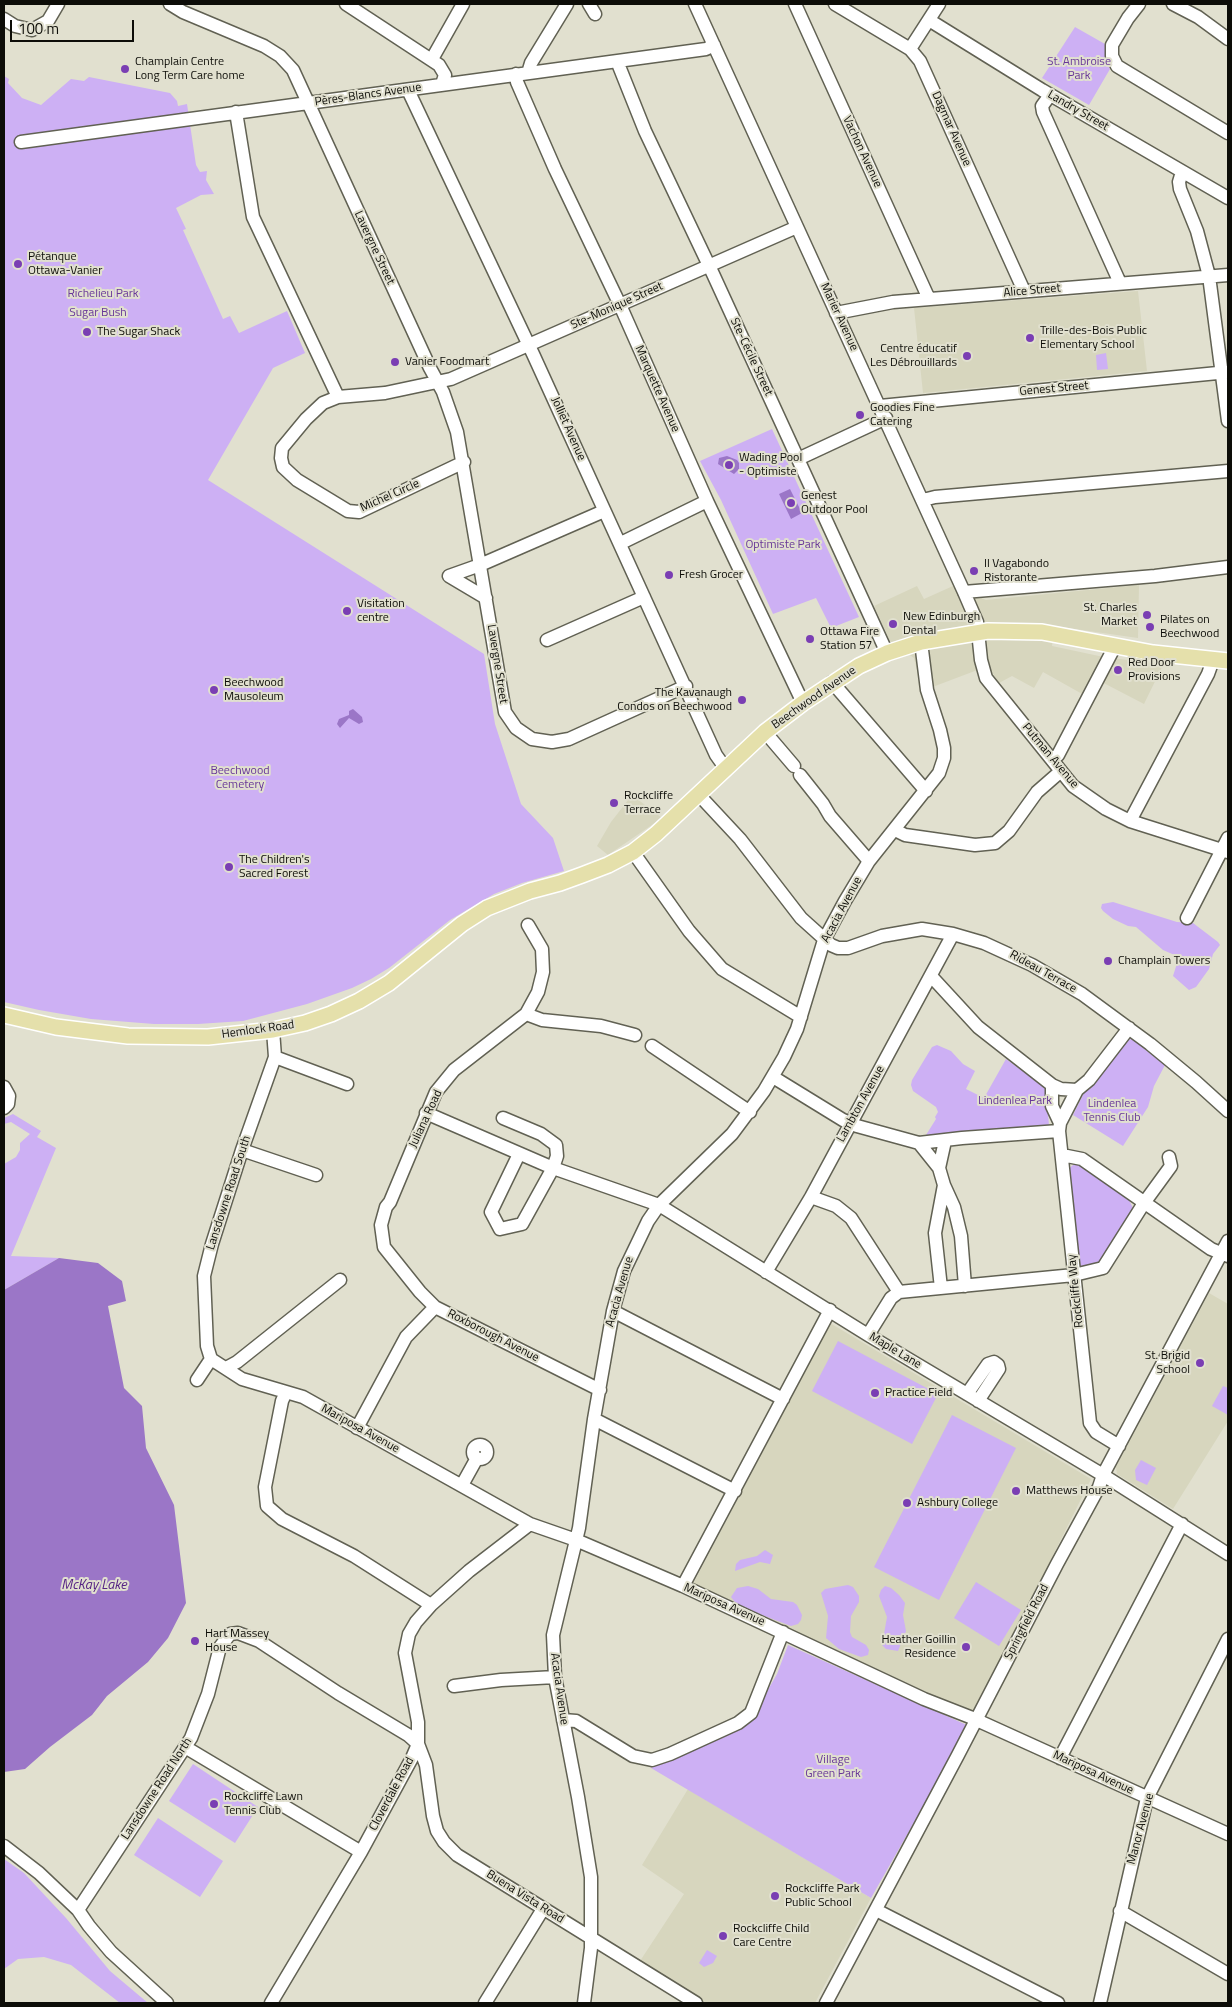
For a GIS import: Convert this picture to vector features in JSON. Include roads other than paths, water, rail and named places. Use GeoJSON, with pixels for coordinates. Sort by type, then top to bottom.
{"type":"FeatureCollection","features":[{"type":"Feature","properties":{"kind":"main road","name":"Beechwood Avenue"},"geometry":{"type":"LineString","coordinates":[[507,899],[582,875],[608,865],[633,852],[651,839],[765,732],[803,702],[859,666],[920,642],[978,631],[1042,632],[1184,658],[1221,660]]}},
{"type":"Feature","properties":{"kind":"main road","name":"Hemlock Road"},"geometry":{"type":"LineString","coordinates":[[4,1015],[56,1027],[128,1036],[208,1037],[273,1030],[305,1023],[359,1001],[389,983],[462,924],[487,908],[507,899]]}},
{"type":"Feature","properties":{"kind":"street"},"geometry":{"type":"LineString","coordinates":[[4,19],[15,26],[32,30],[48,20],[58,4]]}},
{"type":"Feature","properties":{"kind":"street","name":"Lavergne Street"},"geometry":{"type":"LineString","coordinates":[[170,4],[183,12],[264,46],[280,56],[293,70],[436,381],[443,392],[458,432],[505,712],[516,728],[532,739],[552,742],[569,738],[686,686]]}},
{"type":"Feature","properties":{"kind":"street"},"geometry":{"type":"LineString","coordinates":[[346,4],[432,59],[445,74],[442,84]]}},
{"type":"Feature","properties":{"kind":"street"},"geometry":{"type":"LineString","coordinates":[[432,59],[463,4]]}},
{"type":"Feature","properties":{"kind":"street"},"geometry":{"type":"LineString","coordinates":[[522,74],[531,63],[567,4]]}},
{"type":"Feature","properties":{"kind":"street","name":"Marier Avenue"},"geometry":{"type":"LineString","coordinates":[[695,4],[886,418],[977,622],[978,631]]}},
{"type":"Feature","properties":{"kind":"street","name":"Vachon Avenue"},"geometry":{"type":"LineString","coordinates":[[795,4],[929,299]]}},
{"type":"Feature","properties":{"kind":"street","name":"Dagmar Avenue"},"geometry":{"type":"LineString","coordinates":[[835,4],[910,49],[920,61],[1024,291]]}},
{"type":"Feature","properties":{"kind":"street"},"geometry":{"type":"LineString","coordinates":[[910,49],[939,4]]}},
{"type":"Feature","properties":{"kind":"street"},"geometry":{"type":"LineString","coordinates":[[1139,4],[1112,45],[1112,56],[1117,66],[1228,133]]}},
{"type":"Feature","properties":{"kind":"street"},"geometry":{"type":"LineString","coordinates":[[1173,4],[1198,17],[1228,39]]}},
{"type":"Feature","properties":{"kind":"street","name":"Landry Street"},"geometry":{"type":"LineString","coordinates":[[929,20],[1050,95],[1228,198]]}},
{"type":"Feature","properties":{"kind":"street","name":"Pères-Blancs Avenue"},"geometry":{"type":"LineString","coordinates":[[21,142],[706,49],[714,45]]}},
{"type":"Feature","properties":{"kind":"street","name":"Ste-Cécile Street"},"geometry":{"type":"LineString","coordinates":[[617,61],[645,131],[888,653]]}},
{"type":"Feature","properties":{"kind":"street","name":"Marquette Avenue"},"geometry":{"type":"LineString","coordinates":[[522,74],[517,82],[554,169],[620,305],[707,502],[803,702]]}},
{"type":"Feature","properties":{"kind":"street","name":"Jolliet Avenue"},"geometry":{"type":"LineString","coordinates":[[408,90],[621,544],[716,755],[726,769]]}},
{"type":"Feature","properties":{"kind":"street"},"geometry":{"type":"LineString","coordinates":[[1050,95],[1042,106],[1043,112],[1120,284]]}},
{"type":"Feature","properties":{"kind":"street"},"geometry":{"type":"LineString","coordinates":[[236,112],[253,217],[338,397]]}},
{"type":"Feature","properties":{"kind":"street"},"geometry":{"type":"LineString","coordinates":[[1182,172],[1179,182],[1180,189],[1197,231],[1209,276],[1225,372],[1228,421]]}},
{"type":"Feature","properties":{"kind":"street","name":"Ste-Monique Street"},"geometry":{"type":"LineString","coordinates":[[436,381],[451,379],[529,346],[797,227]]}},
{"type":"Feature","properties":{"kind":"street","name":"Alice Street"},"geometry":{"type":"LineString","coordinates":[[836,313],[893,302],[1228,274]]}},
{"type":"Feature","properties":{"kind":"street","name":"Genest Street"},"geometry":{"type":"LineString","coordinates":[[880,406],[1225,372]]}},
{"type":"Feature","properties":{"kind":"street","name":"Michel Circle"},"geometry":{"type":"LineString","coordinates":[[436,381],[385,393],[338,397],[323,403],[306,419],[282,448],[281,458],[283,467],[297,480],[348,511],[359,512],[464,462]]}},
{"type":"Feature","properties":{"kind":"street"},"geometry":{"type":"LineString","coordinates":[[798,459],[886,418]]}},
{"type":"Feature","properties":{"kind":"street"},"geometry":{"type":"LineString","coordinates":[[923,500],[935,497],[1228,471]]}},
{"type":"Feature","properties":{"kind":"street"},"geometry":{"type":"LineString","coordinates":[[621,544],[707,502]]}},
{"type":"Feature","properties":{"kind":"street"},"geometry":{"type":"LineString","coordinates":[[486,598],[449,576],[480,565],[604,511]]}},
{"type":"Feature","properties":{"kind":"street"},"geometry":{"type":"LineString","coordinates":[[964,592],[1155,576],[1228,567]]}},
{"type":"Feature","properties":{"kind":"street"},"geometry":{"type":"LineString","coordinates":[[547,640],[644,597]]}},
{"type":"Feature","properties":{"kind":"street","name":"Putman Avenue"},"geometry":{"type":"LineString","coordinates":[[978,631],[981,660],[986,678],[1073,786],[1106,809],[1130,821],[1226,846]]}},
{"type":"Feature","properties":{"kind":"street","name":"Acacia Avenue"},"geometry":{"type":"LineString","coordinates":[[584,2003],[591,1939],[591,1877],[555,1677],[553,1635],[576,1540],[612,1312],[631,1254],[659,1205],[709,1158],[750,1112],[773,1077],[801,1017],[824,940],[845,901],[869,861],[926,791],[942,765],[944,748],[928,690],[920,642]]}},
{"type":"Feature","properties":{"kind":"street"},"geometry":{"type":"LineString","coordinates":[[1052,759],[1058,755],[1115,646]]}},
{"type":"Feature","properties":{"kind":"street"},"geometry":{"type":"LineString","coordinates":[[1130,821],[1208,674],[1221,660]]}},
{"type":"Feature","properties":{"kind":"street"},"geometry":{"type":"LineString","coordinates":[[832,682],[926,791]]}},
{"type":"Feature","properties":{"kind":"street"},"geometry":{"type":"LineString","coordinates":[[765,732],[824,804],[830,816],[869,861]]}},
{"type":"Feature","properties":{"kind":"street"},"geometry":{"type":"LineString","coordinates":[[895,830],[905,835],[975,845],[994,843],[1009,831],[1036,792],[1061,771]]}},
{"type":"Feature","properties":{"kind":"street"},"geometry":{"type":"LineString","coordinates":[[699,795],[740,839],[801,918],[824,940]]}},
{"type":"Feature","properties":{"kind":"street"},"geometry":{"type":"LineString","coordinates":[[1187,918],[1226,846]]}},
{"type":"Feature","properties":{"kind":"street"},"geometry":{"type":"LineString","coordinates":[[633,852],[689,931],[722,969],[801,1017]]}},
{"type":"Feature","properties":{"kind":"street","name":"Juliana Road"},"geometry":{"type":"LineString","coordinates":[[435,1307],[393,1260],[384,1247],[381,1225],[386,1207],[390,1202],[436,1092],[454,1070],[526,1014],[538,992],[543,972],[542,949],[528,925]]}},
{"type":"Feature","properties":{"kind":"street","name":"Rideau Terrace"},"geometry":{"type":"LineString","coordinates":[[824,940],[834,947],[843,949],[882,936],[922,929],[953,934],[984,943],[1032,965],[1082,994],[1129,1028],[1196,1082],[1228,1111]]}},
{"type":"Feature","properties":{"kind":"street","name":"Lambton Avenue"},"geometry":{"type":"LineString","coordinates":[[766,1272],[810,1197],[953,934]]}},
{"type":"Feature","properties":{"kind":"street"},"geometry":{"type":"LineString","coordinates":[[931,976],[978,1027],[1052,1085],[1061,1089],[1077,1090]]}},
{"type":"Feature","properties":{"kind":"street"},"geometry":{"type":"LineString","coordinates":[[526,1014],[542,1020],[601,1026],[635,1035]]}},
{"type":"Feature","properties":{"kind":"street"},"geometry":{"type":"LineString","coordinates":[[773,1077],[841,1119],[919,1143],[1059,1127],[1077,1090],[1089,1080],[1129,1028]]}},
{"type":"Feature","properties":{"kind":"street","name":"Lansdowne Road South"},"geometry":{"type":"LineString","coordinates":[[210,1358],[207,1346],[204,1276],[212,1244],[242,1150],[275,1057],[273,1030]]}},
{"type":"Feature","properties":{"kind":"street"},"geometry":{"type":"LineString","coordinates":[[652,1046],[750,1112]]}},
{"type":"Feature","properties":{"kind":"street"},"geometry":{"type":"LineString","coordinates":[[275,1057],[347,1084]]}},
{"type":"Feature","properties":{"kind":"street","name":"Rockcliffe Way"},"geometry":{"type":"LineString","coordinates":[[1052,1085],[1052,1106],[1059,1127],[1090,1423],[1096,1432],[1119,1446]]}},
{"type":"Feature","properties":{"kind":"street"},"geometry":{"type":"LineString","coordinates":[[4,1087],[10,1096],[8,1104],[4,1108]]}},
{"type":"Feature","properties":{"kind":"street","name":"Maple Lane"},"geometry":{"type":"LineString","coordinates":[[426,1113],[553,1168],[659,1205],[868,1335],[1103,1475],[1228,1554]]}},
{"type":"Feature","properties":{"kind":"street"},"geometry":{"type":"LineString","coordinates":[[503,1118],[541,1134],[556,1145],[557,1156],[553,1168],[522,1224],[500,1229],[491,1212],[519,1154]]}},
{"type":"Feature","properties":{"kind":"street"},"geometry":{"type":"LineString","coordinates":[[939,1168],[945,1141]]}},
{"type":"Feature","properties":{"kind":"street"},"geometry":{"type":"LineString","coordinates":[[919,1143],[939,1168],[954,1207],[961,1236],[965,1286]]}},
{"type":"Feature","properties":{"kind":"street"},"geometry":{"type":"LineString","coordinates":[[242,1150],[316,1175]]}},
{"type":"Feature","properties":{"kind":"street"},"geometry":{"type":"LineString","coordinates":[[1062,1154],[1082,1159],[1211,1249],[1225,1254]]}},
{"type":"Feature","properties":{"kind":"street"},"geometry":{"type":"LineString","coordinates":[[868,1335],[890,1298],[899,1292],[1074,1275],[1103,1268],[1107,1265],[1144,1203],[1171,1166],[1169,1156]]}},
{"type":"Feature","properties":{"kind":"street"},"geometry":{"type":"LineString","coordinates":[[941,1288],[935,1233],[944,1184]]}},
{"type":"Feature","properties":{"kind":"street"},"geometry":{"type":"LineString","coordinates":[[810,1197],[836,1206],[851,1218],[899,1292]]}},
{"type":"Feature","properties":{"kind":"street","name":"Springfield Road"},"geometry":{"type":"LineString","coordinates":[[826,2003],[1099,1486],[1103,1475],[1225,1254],[1228,1241]]}},
{"type":"Feature","properties":{"kind":"street"},"geometry":{"type":"LineString","coordinates":[[197,1380],[210,1358],[226,1368],[237,1362],[340,1280]]}},
{"type":"Feature","properties":{"kind":"street","name":"Roxborough Avenue"},"geometry":{"type":"LineString","coordinates":[[357,1428],[406,1337],[435,1307],[600,1390]]}},
{"type":"Feature","properties":{"kind":"street"},"geometry":{"type":"LineString","coordinates":[[683,1586],[830,1310]]}},
{"type":"Feature","properties":{"kind":"street"},"geometry":{"type":"LineString","coordinates":[[612,1312],[783,1399]]}},
{"type":"Feature","properties":{"kind":"street","name":"Mariposa Avenue"},"geometry":{"type":"LineString","coordinates":[[226,1368],[249,1382],[303,1397],[530,1524],[576,1540],[683,1586],[924,1699],[976,1720],[1147,1798],[1228,1831]]}},
{"type":"Feature","properties":{"kind":"street"},"geometry":{"type":"LineString","coordinates":[[286,1392],[282,1402],[265,1486],[267,1506],[282,1519],[354,1556],[431,1605]]}},
{"type":"Feature","properties":{"kind":"street"},"geometry":{"type":"LineString","coordinates":[[594,1418],[735,1491]]}},
{"type":"Feature","properties":{"kind":"street"},"geometry":{"type":"LineString","coordinates":[[462,1485],[477,1458]]}},
{"type":"Feature","properties":{"kind":"street","name":"Cloverdale Road"},"geometry":{"type":"LineString","coordinates":[[270,2003],[361,1852],[418,1744],[418,1722],[405,1653],[409,1634],[416,1622],[431,1605],[530,1524]]}},
{"type":"Feature","properties":{"kind":"street"},"geometry":{"type":"LineString","coordinates":[[1060,1758],[1182,1524]]}},
{"type":"Feature","properties":{"kind":"street","name":"Lansdowne Road North"},"geometry":{"type":"LineString","coordinates":[[78,1910],[185,1748],[208,1694],[220,1647],[230,1634],[238,1632],[259,1641],[338,1693],[408,1735],[418,1744]]}},
{"type":"Feature","properties":{"kind":"street"},"geometry":{"type":"LineString","coordinates":[[563,1720],[576,1721],[633,1756],[652,1760],[670,1754],[738,1723],[751,1713],[783,1632]]}},
{"type":"Feature","properties":{"kind":"street","name":"Manor Avenue"},"geometry":{"type":"LineString","coordinates":[[1100,2003],[1147,1798],[1228,1639]]}},
{"type":"Feature","properties":{"kind":"street"},"geometry":{"type":"LineString","coordinates":[[454,1686],[501,1680],[555,1677]]}},
{"type":"Feature","properties":{"kind":"street","name":"Buena Vista Road"},"geometry":{"type":"LineString","coordinates":[[418,1744],[426,1765],[432,1816],[437,1831],[444,1842],[457,1854],[543,1909],[696,2003]]}},
{"type":"Feature","properties":{"kind":"street"},"geometry":{"type":"LineString","coordinates":[[185,1748],[361,1852]]}},
{"type":"Feature","properties":{"kind":"street"},"geometry":{"type":"LineString","coordinates":[[4,1846],[39,1873],[78,1910],[88,1926],[111,1952],[167,2003]]}},
{"type":"Feature","properties":{"kind":"street"},"geometry":{"type":"LineString","coordinates":[[485,2003],[543,1909]]}},
{"type":"Feature","properties":{"kind":"street"},"geometry":{"type":"LineString","coordinates":[[876,1910],[1058,2003]]}},
{"type":"Feature","properties":{"kind":"street"},"geometry":{"type":"LineString","coordinates":[[1120,1911],[1228,1974]]}},
{"type":"Feature","properties":{"kind":"water","name":"Wading Pool - Optimiste"},"geometry":{"type":"Polygon","coordinates":[[[727,456],[737,460],[739,463],[739,469],[734,474],[718,464],[719,458],[727,456]]]}},
{"type":"Feature","properties":{"kind":"water","name":"Genest Outdoor Pool"},"geometry":{"type":"Polygon","coordinates":[[[790,489],[802,513],[791,519],[779,494],[790,489]]]}},
{"type":"Feature","properties":{"kind":"water"},"geometry":{"type":"Polygon","coordinates":[[[353,709],[362,717],[363,722],[359,724],[349,718],[340,728],[337,724],[339,719],[349,715],[349,711],[353,709]]]}},
{"type":"Feature","properties":{"kind":"water","name":"McKay Lake"},"geometry":{"type":"Polygon","coordinates":[[[59,1258],[98,1263],[122,1281],[126,1301],[108,1306],[124,1388],[142,1406],[146,1448],[174,1505],[186,1603],[168,1638],[148,1662],[107,1696],[92,1715],[25,1769],[4,1772],[4,1290],[59,1258]]]}},
{"type":"Feature","properties":{"kind":"place","name":"Champlain Centre Long Term Care home"},"geometry":{"type":"Point","coordinates":[125,69]}},
{"type":"Feature","properties":{"kind":"place","name":"Pétanque Ottawa-Vanier"},"geometry":{"type":"Point","coordinates":[18,264]}},
{"type":"Feature","properties":{"kind":"place","name":"The Sugar Shack"},"geometry":{"type":"Point","coordinates":[87,332]}},
{"type":"Feature","properties":{"kind":"place","name":"Trille-des-Bois Public Elementary School"},"geometry":{"type":"Point","coordinates":[1030,338]}},
{"type":"Feature","properties":{"kind":"place","name":"Centre éducatif Les Débrouillards"},"geometry":{"type":"Point","coordinates":[967,356]}},
{"type":"Feature","properties":{"kind":"place","name":"Vanier Foodmart"},"geometry":{"type":"Point","coordinates":[395,362]}},
{"type":"Feature","properties":{"kind":"place","name":"Goodies Fine Catering"},"geometry":{"type":"Point","coordinates":[860,415]}},
{"type":"Feature","properties":{"kind":"place","name":"Wading Pool - Optimiste"},"geometry":{"type":"Point","coordinates":[729,465]}},
{"type":"Feature","properties":{"kind":"place","name":"Genest Outdoor Pool"},"geometry":{"type":"Point","coordinates":[791,503]}},
{"type":"Feature","properties":{"kind":"place","name":"Il Vagabondo Ristorante"},"geometry":{"type":"Point","coordinates":[974,571]}},
{"type":"Feature","properties":{"kind":"place","name":"Fresh Grocer"},"geometry":{"type":"Point","coordinates":[669,575]}},
{"type":"Feature","properties":{"kind":"place","name":"Visitation centre"},"geometry":{"type":"Point","coordinates":[347,611]}},
{"type":"Feature","properties":{"kind":"place","name":"St. Charles Market"},"geometry":{"type":"Point","coordinates":[1147,615]}},
{"type":"Feature","properties":{"kind":"place","name":"New Edinburgh Dental"},"geometry":{"type":"Point","coordinates":[893,624]}},
{"type":"Feature","properties":{"kind":"place","name":"Pilates on Beechwood"},"geometry":{"type":"Point","coordinates":[1150,627]}},
{"type":"Feature","properties":{"kind":"place","name":"Ottawa Fire Station 57"},"geometry":{"type":"Point","coordinates":[810,639]}},
{"type":"Feature","properties":{"kind":"place","name":"Red Door Provisions"},"geometry":{"type":"Point","coordinates":[1118,670]}},
{"type":"Feature","properties":{"kind":"place","name":"Beechwood Mausoleum"},"geometry":{"type":"Point","coordinates":[214,690]}},
{"type":"Feature","properties":{"kind":"place","name":"The Kavanaugh Condos on Beechwood"},"geometry":{"type":"Point","coordinates":[742,700]}},
{"type":"Feature","properties":{"kind":"place","name":"Rockcliffe Terrace"},"geometry":{"type":"Point","coordinates":[614,803]}},
{"type":"Feature","properties":{"kind":"place","name":"The Children's Sacred Forest"},"geometry":{"type":"Point","coordinates":[229,867]}},
{"type":"Feature","properties":{"kind":"place","name":"Champlain Towers"},"geometry":{"type":"Point","coordinates":[1108,961]}},
{"type":"Feature","properties":{"kind":"place","name":"St. Brigid School"},"geometry":{"type":"Point","coordinates":[1200,1363]}},
{"type":"Feature","properties":{"kind":"place","name":"Practice Field"},"geometry":{"type":"Point","coordinates":[875,1393]}},
{"type":"Feature","properties":{"kind":"place","name":"Matthews House"},"geometry":{"type":"Point","coordinates":[1016,1491]}},
{"type":"Feature","properties":{"kind":"place","name":"Ashbury College"},"geometry":{"type":"Point","coordinates":[907,1503]}},
{"type":"Feature","properties":{"kind":"place","name":"Hart Massey House"},"geometry":{"type":"Point","coordinates":[195,1641]}},
{"type":"Feature","properties":{"kind":"place","name":"Heather Goillin Residence"},"geometry":{"type":"Point","coordinates":[966,1647]}},
{"type":"Feature","properties":{"kind":"place","name":"Rockcliffe Lawn Tennis Club"},"geometry":{"type":"Point","coordinates":[214,1804]}},
{"type":"Feature","properties":{"kind":"place","name":"Rockcliffe Park Public School"},"geometry":{"type":"Point","coordinates":[775,1896]}},
{"type":"Feature","properties":{"kind":"place","name":"Rockcliffe Child Care Centre"},"geometry":{"type":"Point","coordinates":[723,1936]}},
{"type":"Feature","properties":{"kind":"park label","name":"St. Ambroise Park"},"geometry":{"type":"Point","coordinates":[1079,69]}},
{"type":"Feature","properties":{"kind":"park label","name":"Richelieu Park"},"geometry":{"type":"Point","coordinates":[103,294]}},
{"type":"Feature","properties":{"kind":"park label","name":"Sugar Bush"},"geometry":{"type":"Point","coordinates":[98,313]}},
{"type":"Feature","properties":{"kind":"park label","name":"Optimiste Park"},"geometry":{"type":"Point","coordinates":[783,545]}},
{"type":"Feature","properties":{"kind":"park label","name":"Beechwood Cemetery"},"geometry":{"type":"Point","coordinates":[240,778]}},
{"type":"Feature","properties":{"kind":"park label","name":"Lindenlea Park"},"geometry":{"type":"Point","coordinates":[1015,1101]}},
{"type":"Feature","properties":{"kind":"park label","name":"Lindenlea Tennis Club"},"geometry":{"type":"Point","coordinates":[1112,1111]}},
{"type":"Feature","properties":{"kind":"park label","name":"Village Green Park"},"geometry":{"type":"Point","coordinates":[833,1767]}}]}
